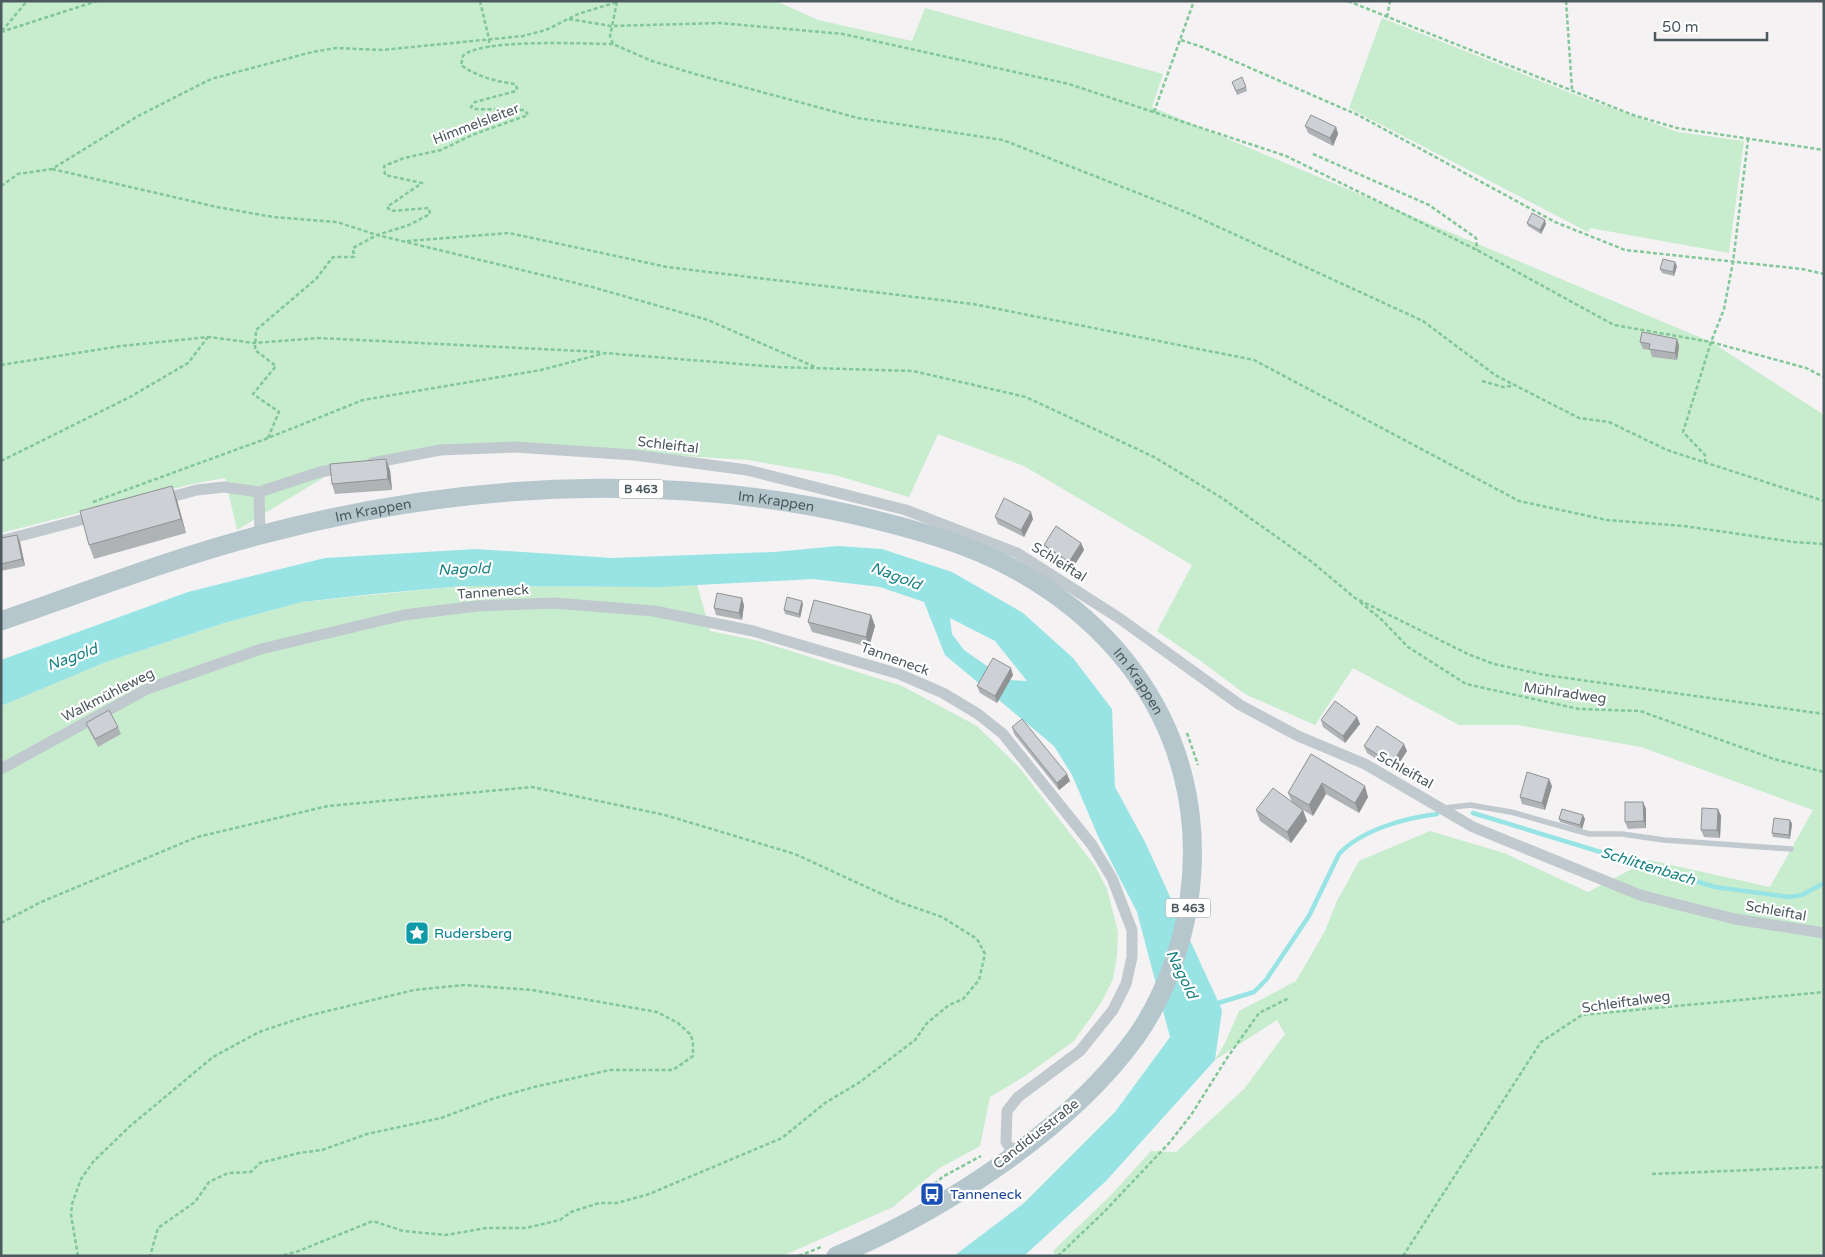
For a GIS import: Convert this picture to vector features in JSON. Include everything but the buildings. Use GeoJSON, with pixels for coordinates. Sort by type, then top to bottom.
{"type":"FeatureCollection","features":[{"type":"Feature","properties":{"kind":"main road","name":"Im Krappen"},"geometry":{"type":"LineString","coordinates":[[1,622],[163,565],[260,534],[331,518],[466,495],[544,490],[623,488],[756,497],[840,511],[936,536],[985,554],[1027,576],[1063,599],[1094,625],[1126,659],[1152,699],[1170,736],[1184,773],[1192,847],[1191,882],[1186,920],[1175,960],[1158,999],[1138,1033]]}},
{"type":"Feature","properties":{"kind":"main road","name":"Candidusstraße"},"geometry":{"type":"LineString","coordinates":[[829,1251],[880,1237],[944,1202],[1014,1154],[1078,1102],[1111,1069],[1138,1033]]}},
{"type":"Feature","properties":{"kind":"street","name":"Schleiftal"},"geometry":{"type":"LineString","coordinates":[[259,492],[320,472],[440,450],[515,446],[634,455],[747,470],[906,510],[1017,553],[1119,618],[1240,705],[1298,736],[1365,764],[1473,827],[1640,895],[1735,919],[1824,934]]}},
{"type":"Feature","properties":{"kind":"street"},"geometry":{"type":"LineString","coordinates":[[151,502],[197,490],[224,487],[259,492],[260,534]]}},
{"type":"Feature","properties":{"kind":"street"},"geometry":{"type":"LineString","coordinates":[[1,541],[104,514]]}},
{"type":"Feature","properties":{"kind":"street","name":"Tanneneck"},"geometry":{"type":"LineString","coordinates":[[261,649],[404,615],[477,606],[554,604],[654,611],[753,631],[899,674],[943,693],[978,714],[1003,734],[1026,760],[1092,845],[1112,878],[1132,930],[1132,957],[1126,984],[1113,1010],[1080,1051],[1018,1097],[1007,1111],[1006,1142],[1014,1154]]}},
{"type":"Feature","properties":{"kind":"street","name":"Walkmühleweg"},"geometry":{"type":"LineString","coordinates":[[1,769],[147,689],[261,649]]}},
{"type":"Feature","properties":{"kind":"lane"},"geometry":{"type":"LineString","coordinates":[[1442,808],[1470,805],[1511,812],[1589,834],[1622,834],[1664,840],[1791,849]]}},
{"type":"Feature","properties":{"kind":"path"},"geometry":{"type":"LineString","coordinates":[[1,32],[27,1]]}},
{"type":"Feature","properties":{"kind":"path"},"geometry":{"type":"LineString","coordinates":[[1,32],[97,1]]}},
{"type":"Feature","properties":{"kind":"path"},"geometry":{"type":"LineString","coordinates":[[480,1],[489,39],[489,47]]}},
{"type":"Feature","properties":{"kind":"path"},"geometry":{"type":"LineString","coordinates":[[1154,112],[1194,1]]}},
{"type":"Feature","properties":{"kind":"path"},"geometry":{"type":"LineString","coordinates":[[1348,1],[1632,115],[1677,128],[1824,150]]}},
{"type":"Feature","properties":{"kind":"path"},"geometry":{"type":"LineString","coordinates":[[1387,18],[1390,1]]}},
{"type":"Feature","properties":{"kind":"path"},"geometry":{"type":"LineString","coordinates":[[1566,1],[1572,90]]}},
{"type":"Feature","properties":{"kind":"path"},"geometry":{"type":"LineString","coordinates":[[52,169],[138,116],[211,79],[328,49],[367,48],[382,50],[523,36],[546,30],[569,19],[618,2]]}},
{"type":"Feature","properties":{"kind":"path"},"geometry":{"type":"LineString","coordinates":[[618,2],[611,26],[610,36],[613,44],[652,60],[687,71],[858,118],[1003,140],[1186,212],[1423,321],[1495,375],[1513,386],[1580,418],[1609,422],[1667,450],[1824,500]]}},
{"type":"Feature","properties":{"kind":"path"},"geometry":{"type":"LineString","coordinates":[[569,19],[611,26],[720,23],[843,34],[1069,84],[1286,156],[1477,250],[1614,325],[1711,342],[1806,368],[1824,377]]}},
{"type":"Feature","properties":{"kind":"path"},"geometry":{"type":"LineString","coordinates":[[1181,40],[1202,47],[1358,115],[1555,222],[1625,250],[1802,269],[1824,274]]}},
{"type":"Feature","properties":{"kind":"path","name":"Himmelsleiter"},"geometry":{"type":"LineString","coordinates":[[254,343],[256,330],[316,279],[333,257],[354,257],[353,248],[377,234],[409,225],[430,214],[429,208],[391,211],[387,207],[422,183],[385,175],[384,166],[404,158],[442,150],[472,135],[528,115],[525,110],[474,109],[472,107],[475,102],[516,92],[517,88],[515,84],[494,80],[461,65],[463,56],[467,52],[515,44],[613,44]]}},
{"type":"Feature","properties":{"kind":"path"},"geometry":{"type":"LineString","coordinates":[[1706,463],[1705,455],[1683,432],[1711,342],[1724,309],[1733,262],[1748,140]]}},
{"type":"Feature","properties":{"kind":"path"},"geometry":{"type":"LineString","coordinates":[[1313,154],[1430,205],[1476,238],[1477,250]]}},
{"type":"Feature","properties":{"kind":"path"},"geometry":{"type":"LineString","coordinates":[[1,186],[18,174],[52,169],[217,207],[273,217],[337,222],[377,234],[592,287],[708,320],[818,368]]}},
{"type":"Feature","properties":{"kind":"path"},"geometry":{"type":"LineString","coordinates":[[407,241],[509,233],[667,267],[974,304],[1254,360],[1519,501],[1607,520],[1684,526],[1794,542],[1824,544]]}},
{"type":"Feature","properties":{"kind":"path"},"geometry":{"type":"LineString","coordinates":[[1,460],[130,397],[180,368],[188,363],[209,337]]}},
{"type":"Feature","properties":{"kind":"path"},"geometry":{"type":"LineString","coordinates":[[1,365],[121,346],[209,337],[254,343],[320,338],[605,353],[818,368],[913,371],[1026,398],[1154,457],[1222,498],[1312,562],[1355,598],[1429,636],[1494,664],[1545,675],[1824,714]]}},
{"type":"Feature","properties":{"kind":"path"},"geometry":{"type":"LineString","coordinates":[[254,343],[255,350],[276,366],[253,394],[279,412],[268,438]]}},
{"type":"Feature","properties":{"kind":"path"},"geometry":{"type":"LineString","coordinates":[[89,504],[268,438],[363,400],[541,370],[605,353]]}},
{"type":"Feature","properties":{"kind":"path"},"geometry":{"type":"LineString","coordinates":[[1482,381],[1503,387],[1513,386]]}},
{"type":"Feature","properties":{"kind":"path","name":"Mühlradweg"},"geometry":{"type":"LineString","coordinates":[[1355,598],[1381,619],[1408,647],[1466,684],[1579,708],[1640,711],[1774,759],[1824,772]]}},
{"type":"Feature","properties":{"kind":"path"},"geometry":{"type":"LineString","coordinates":[[1,924],[41,902],[197,837],[328,806],[532,787],[665,815],[795,854],[899,902],[942,917],[977,939],[985,954],[979,980],[963,999],[949,1004],[927,1023],[915,1040],[860,1082],[825,1103],[782,1138],[649,1194],[617,1203],[599,1203],[572,1212],[560,1220],[526,1228],[486,1228],[446,1235],[403,1231],[373,1221],[296,1252],[280,1256]]}},
{"type":"Feature","properties":{"kind":"path"},"geometry":{"type":"LineString","coordinates":[[78,1256],[72,1204],[81,1178],[93,1162],[129,1127],[213,1057],[259,1032],[307,1016],[414,990],[464,985],[532,990],[657,1012],[678,1023],[690,1034],[693,1041],[694,1056],[673,1070],[610,1070],[592,1073],[517,1092],[441,1118],[367,1134],[322,1150],[299,1153],[260,1163],[251,1172],[228,1173],[209,1182],[195,1202],[158,1228],[150,1256]]}},
{"type":"Feature","properties":{"kind":"path","name":"Schleiftalweg"},"geometry":{"type":"LineString","coordinates":[[1403,1256],[1541,1042],[1582,1015],[1824,992]]}},
{"type":"Feature","properties":{"kind":"path"},"geometry":{"type":"LineString","coordinates":[[1058,1256],[1105,1212],[1170,1142],[1192,1115],[1227,1058],[1259,1013],[1289,998]]}},
{"type":"Feature","properties":{"kind":"path"},"geometry":{"type":"LineString","coordinates":[[922,1193],[944,1176],[983,1155]]}},
{"type":"Feature","properties":{"kind":"path"},"geometry":{"type":"LineString","coordinates":[[1652,1174],[1824,1167]]}},
{"type":"Feature","properties":{"kind":"path"},"geometry":{"type":"LineString","coordinates":[[799,1256],[829,1251]]}},
{"type":"Feature","properties":{"kind":"green space"},"geometry":{"type":"Polygon","coordinates":[[[1,1],[776,1],[818,20],[912,41],[925,8],[1163,74],[1152,107],[1711,342],[1824,415],[1824,1256],[1055,1256],[1053,1251],[1112,1194],[1151,1151],[1176,1152],[1244,1089],[1285,1034],[1277,1020],[1215,1060],[1225,1043],[1239,1011],[1296,981],[1325,931],[1337,901],[1359,861],[1430,831],[1504,853],[1588,892],[1649,860],[1770,887],[1813,810],[1641,747],[1517,725],[1459,725],[1353,668],[1315,725],[1245,694],[1157,631],[1192,565],[1024,466],[938,434],[909,497],[835,475],[748,460],[584,450],[464,451],[338,469],[237,530],[225,478],[192,484],[1,533],[1,1]]]}},
{"type":"Feature","properties":{"kind":"green space"},"geometry":{"type":"Polygon","coordinates":[[[1382,18],[1573,94],[1678,132],[1744,141],[1729,253],[1590,228],[1588,232],[1349,108],[1382,18]]]}},
{"type":"Feature","properties":{"kind":"green space"},"geometry":{"type":"Polygon","coordinates":[[[697,584],[710,631],[759,641],[902,686],[977,726],[1019,767],[1095,866],[1107,889],[1118,932],[1117,956],[1113,979],[1101,1003],[1074,1041],[1025,1076],[990,1097],[980,1146],[938,1169],[893,1207],[779,1256],[1,1256],[1,706],[106,662],[224,623],[302,602],[462,586],[660,587],[697,584]]]}},
{"type":"Feature","properties":{"kind":"water","name":"Nagold"},"geometry":{"type":"Polygon","coordinates":[[[838,546],[882,549],[952,572],[1023,613],[1073,658],[1112,709],[1115,787],[1145,842],[1222,1010],[1215,1060],[1106,1181],[1024,1256],[954,1256],[1024,1203],[1115,1112],[1170,1037],[1137,912],[1098,836],[1072,775],[1054,746],[945,655],[924,602],[880,587],[813,579],[660,587],[462,586],[302,602],[224,623],[106,662],[1,706],[1,660],[188,592],[325,558],[476,549],[612,558],[774,552],[838,546]],[[950,618],[952,634],[964,650],[1007,680],[1027,681],[995,641],[950,618]]]}},
{"type":"Feature","properties":{"kind":"waterway","name":"Schlittenbach"},"geometry":{"type":"LineString","coordinates":[[1473,813],[1715,887],[1789,897],[1802,895],[1824,883]]}},
{"type":"Feature","properties":{"kind":"waterway","name":"Schlittenbach"},"geometry":{"type":"LineString","coordinates":[[1215,1004],[1254,992],[1266,980],[1309,916],[1339,854],[1348,846],[1359,838],[1384,826],[1437,814]]}},
{"type":"Feature","properties":{"kind":"place","name":"Rudersberg"},"geometry":{"type":"Point","coordinates":[417,933]}},
{"type":"Feature","properties":{"kind":"place","name":"Tanneneck"},"geometry":{"type":"Point","coordinates":[932,1194]}}]}
